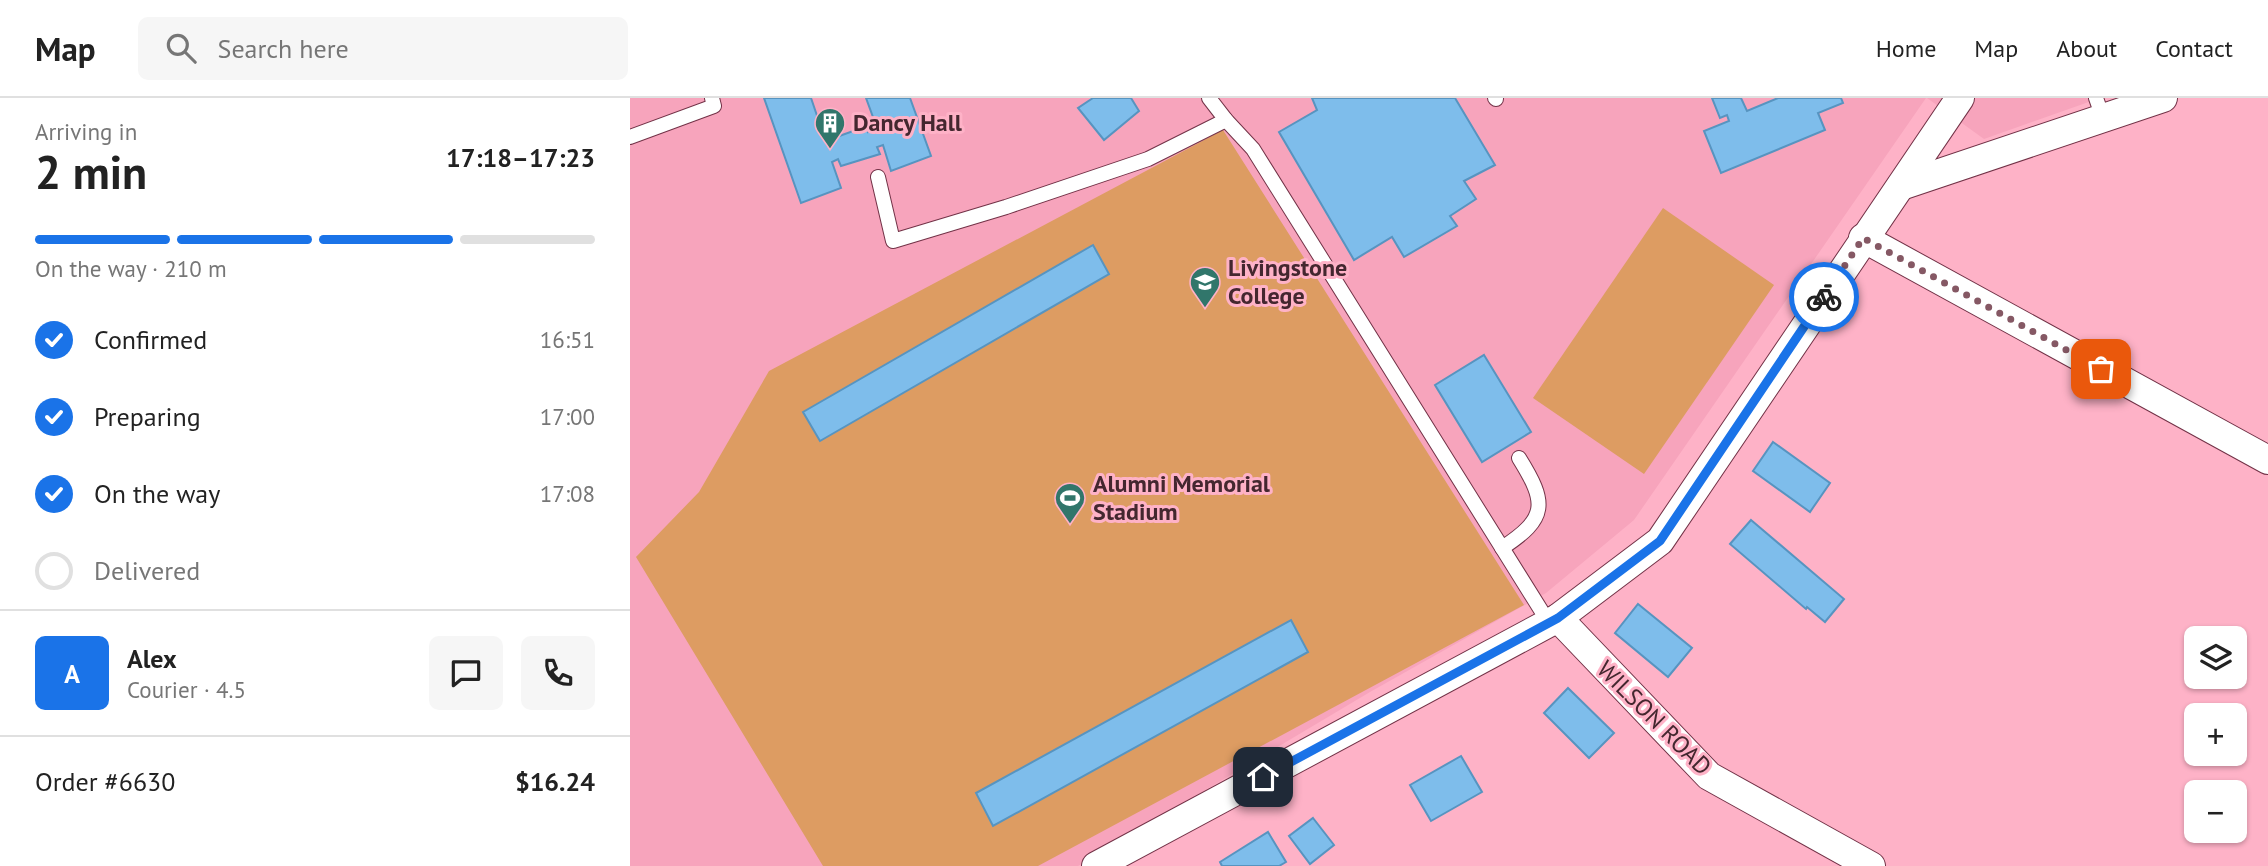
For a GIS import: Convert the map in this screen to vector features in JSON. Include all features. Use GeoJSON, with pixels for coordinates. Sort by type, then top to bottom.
{"type":"FeatureCollection","features":[{"type":"Feature","properties":{"kind":"street"},"geometry":{"type":"LineString","coordinates":[[1096,866],[1553,621],[1660,541],[1960,98]]}},
{"type":"Feature","properties":{"kind":"street"},"geometry":{"type":"LineString","coordinates":[[1901,186],[2099,108],[2163,98]]}},
{"type":"Feature","properties":{"kind":"street"},"geometry":{"type":"LineString","coordinates":[[1863,238],[2268,460]]}},
{"type":"Feature","properties":{"kind":"street","name":"WILSON ROAD"},"geometry":{"type":"LineString","coordinates":[[1553,621],[1709,776],[1871,866]]}},
{"type":"Feature","properties":{"kind":"lane"},"geometry":{"type":"LineString","coordinates":[[630,137],[714,106],[712,98]]}},
{"type":"Feature","properties":{"kind":"lane"},"geometry":{"type":"LineString","coordinates":[[1209,98],[1253,149],[1502,548],[1553,621]]}},
{"type":"Feature","properties":{"kind":"lane"},"geometry":{"type":"LineString","coordinates":[[878,177],[893,241],[1006,207],[1148,159],[1226,120]]}},
{"type":"Feature","properties":{"kind":"lane"},"geometry":{"type":"LineString","coordinates":[[1502,548],[1524,534],[1537,516],[1538,490],[1519,458]]}},
{"type":"Feature","properties":{"kind":"shaded area","name":"Livingstone College"},"geometry":{"type":"Polygon","coordinates":[[[630,98],[1926,98],[1634,520],[1546,593],[1370,692],[1078,866],[630,866],[630,98]]]}},
{"type":"Feature","properties":{"kind":"shaded area"},"geometry":{"type":"Polygon","coordinates":[[[1927,98],[2100,98],[1984,139],[1927,98]]]}},
{"type":"Feature","properties":{"kind":"shaded area","name":"Alumni Memorial Stadium"},"geometry":{"type":"Polygon","coordinates":[[[1223,130],[1524,605],[1038,866],[823,866],[636,557],[699,492],[769,371],[1223,130]]]}},
{"type":"Feature","properties":{"kind":"shaded area"},"geometry":{"type":"Polygon","coordinates":[[[1663,208],[1774,285],[1644,474],[1533,398],[1663,208]]]}},
{"type":"Feature","properties":{"kind":"building","name":"Dancy Hall"},"geometry":{"type":"Polygon","coordinates":[[[764,98],[811,98],[827,145],[832,143],[831,139],[867,126],[868,132],[877,128],[866,98],[910,98],[931,156],[891,171],[883,145],[877,147],[880,154],[841,166],[838,159],[832,162],[841,188],[801,203],[764,98]]]}},
{"type":"Feature","properties":{"kind":"building"},"geometry":{"type":"Polygon","coordinates":[[[1093,98],[1131,98],[1139,111],[1104,140],[1078,108],[1093,98]]]}},
{"type":"Feature","properties":{"kind":"building"},"geometry":{"type":"Polygon","coordinates":[[[1312,98],[1455,98],[1495,165],[1464,181],[1476,199],[1450,216],[1457,226],[1404,257],[1392,237],[1354,260],[1279,132],[1317,110],[1312,98]]]}},
{"type":"Feature","properties":{"kind":"building"},"geometry":{"type":"Polygon","coordinates":[[[1712,98],[1741,98],[1747,111],[1778,98],[1841,98],[1843,103],[1818,113],[1825,130],[1721,173],[1704,131],[1729,121],[1727,115],[1720,118],[1712,98]]]}},
{"type":"Feature","properties":{"kind":"building"},"geometry":{"type":"Polygon","coordinates":[[[1093,245],[1109,274],[820,441],[803,412],[1093,245]]]}},
{"type":"Feature","properties":{"kind":"building"},"geometry":{"type":"Polygon","coordinates":[[[1484,355],[1531,432],[1482,462],[1435,385],[1484,355]]]}},
{"type":"Feature","properties":{"kind":"building"},"geometry":{"type":"Polygon","coordinates":[[[1773,442],[1830,483],[1810,512],[1753,471],[1773,442]]]}},
{"type":"Feature","properties":{"kind":"building"},"geometry":{"type":"Polygon","coordinates":[[[1751,520],[1844,599],[1825,622],[1730,544],[1751,520]]]}},
{"type":"Feature","properties":{"kind":"building"},"geometry":{"type":"Polygon","coordinates":[[[1638,604],[1692,648],[1668,677],[1615,633],[1638,604]]]}},
{"type":"Feature","properties":{"kind":"building"},"geometry":{"type":"Polygon","coordinates":[[[1291,620],[1308,652],[993,826],[976,793],[1291,620]]]}},
{"type":"Feature","properties":{"kind":"building"},"geometry":{"type":"Polygon","coordinates":[[[1568,688],[1614,733],[1589,758],[1544,713],[1568,688]]]}},
{"type":"Feature","properties":{"kind":"building"},"geometry":{"type":"Polygon","coordinates":[[[1461,756],[1482,792],[1431,821],[1410,785],[1461,756]]]}},
{"type":"Feature","properties":{"kind":"building"},"geometry":{"type":"Polygon","coordinates":[[[1313,818],[1334,845],[1310,864],[1289,836],[1313,818]]]}},
{"type":"Feature","properties":{"kind":"building"},"geometry":{"type":"Polygon","coordinates":[[[1268,832],[1286,862],[1279,866],[1222,866],[1220,862],[1268,832]]]}},
{"type":"Feature","properties":{"kind":"way so far"},"geometry":{"type":"LineString","coordinates":[[1824,297],[1863,238],[2101,369]]}},
{"type":"Feature","properties":{"kind":"place","name":"Dancy Hall"},"geometry":{"type":"Point","coordinates":[830,150]}},
{"type":"Feature","properties":{"kind":"place","name":"Livingstone College"},"geometry":{"type":"Point","coordinates":[1205,309]}},
{"type":"Feature","properties":{"kind":"place","name":"Alumni Memorial Stadium"},"geometry":{"type":"Point","coordinates":[1070,525]}},
{"type":"Feature","properties":{"kind":"route"},"geometry":{"type":"LineString","coordinates":[[1263,777],[1558,618],[1660,541],[1824,297]]}}]}
